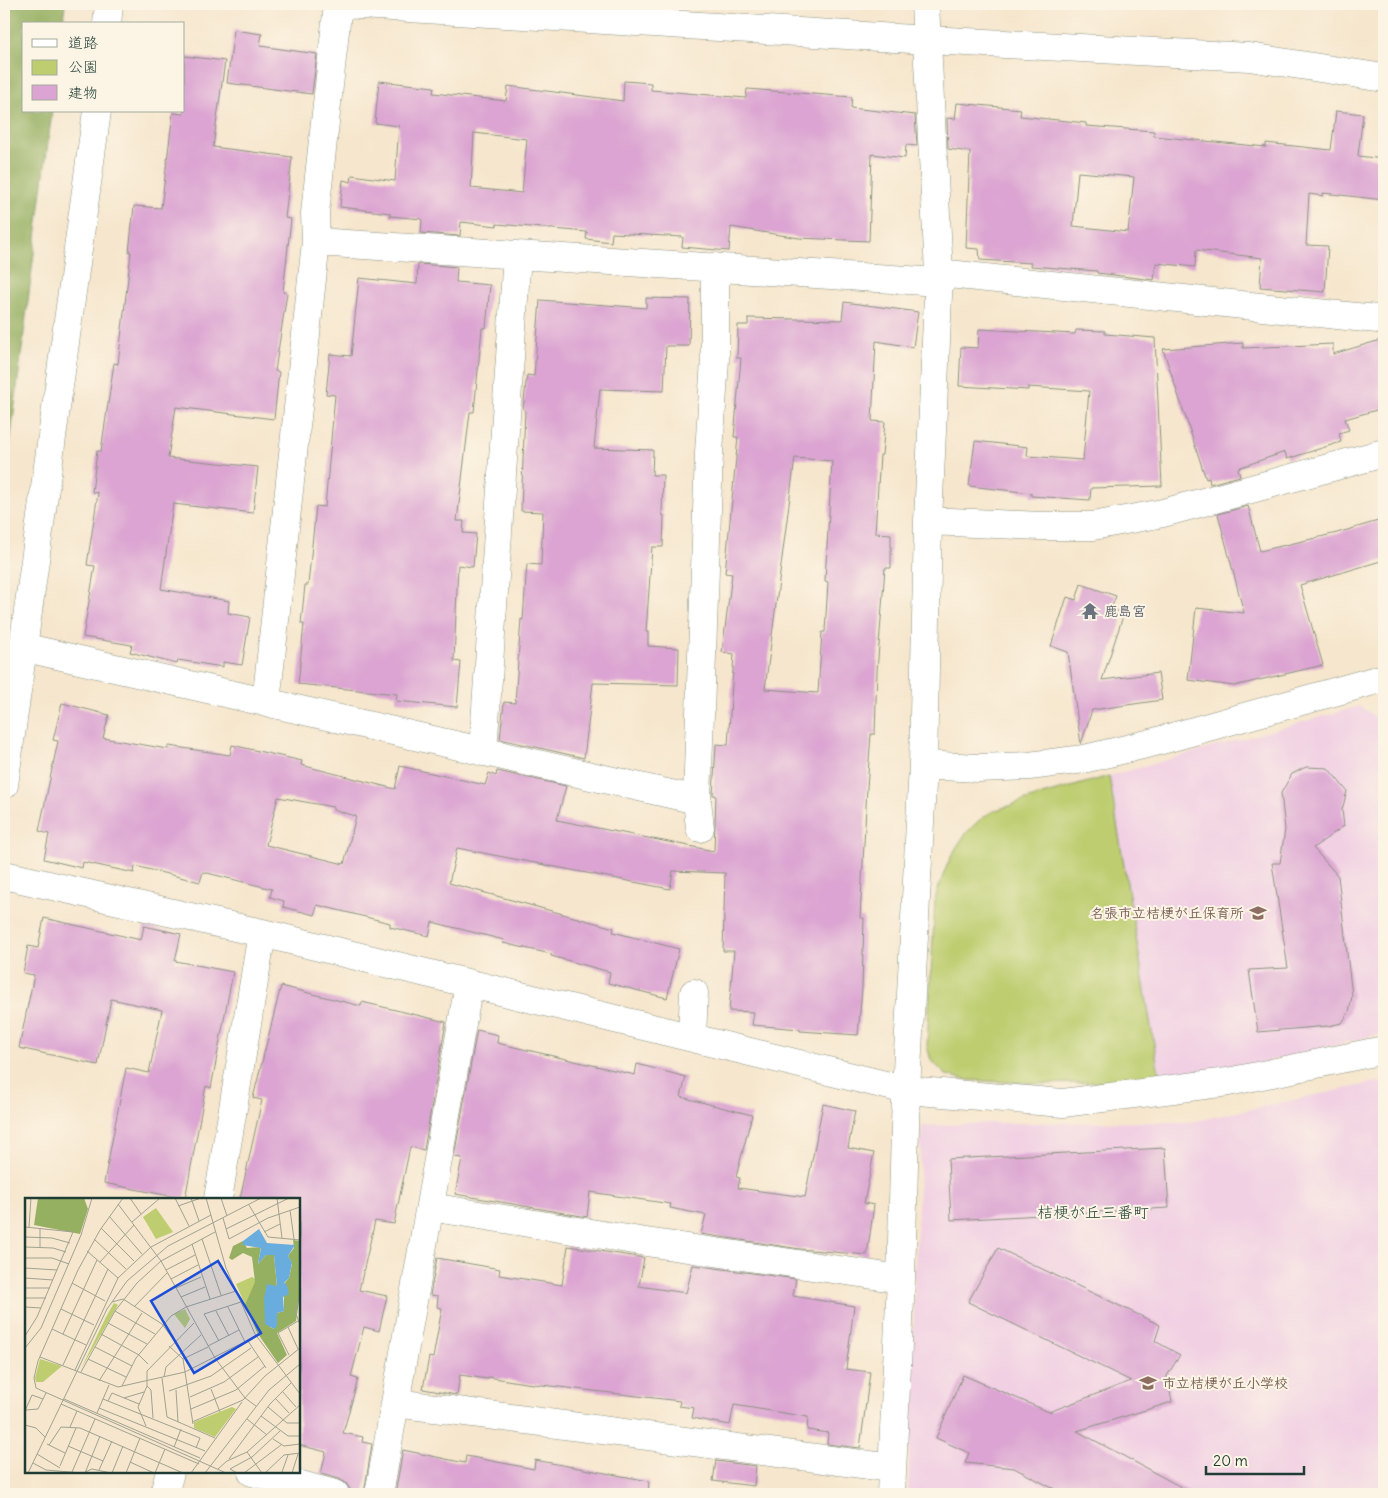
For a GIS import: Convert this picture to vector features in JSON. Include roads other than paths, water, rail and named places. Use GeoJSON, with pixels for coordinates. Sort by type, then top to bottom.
{"type":"FeatureCollection","features":[{"type":"Feature","properties":{"kind":"street"},"geometry":{"type":"LineString","coordinates":[[107,22],[109,4]]}},
{"type":"Feature","properties":{"kind":"street"},"geometry":{"type":"LineString","coordinates":[[266,703],[316,242],[315,213],[338,4]]}},
{"type":"Feature","properties":{"kind":"street"},"geometry":{"type":"LineString","coordinates":[[344,4],[928,40],[1250,57],[1384,78]]}},
{"type":"Feature","properties":{"kind":"street"},"geometry":{"type":"LineString","coordinates":[[396,1403],[891,1481],[901,1280],[906,1090],[923,765],[928,521],[939,277],[925,4]]}},
{"type":"Feature","properties":{"kind":"street"},"geometry":{"type":"LineString","coordinates":[[4,785],[97,112]]}},
{"type":"Feature","properties":{"kind":"street"},"geometry":{"type":"LineString","coordinates":[[316,242],[715,267],[939,277],[1378,319],[1384,317]]}},
{"type":"Feature","properties":{"kind":"street"},"geometry":{"type":"LineString","coordinates":[[483,752],[517,255]]}},
{"type":"Feature","properties":{"kind":"street"},"geometry":{"type":"LineString","coordinates":[[700,828],[697,800],[709,453],[715,359],[715,267]]}},
{"type":"Feature","properties":{"kind":"street"},"geometry":{"type":"LineString","coordinates":[[928,521],[1041,526],[1093,526],[1163,513],[1384,452]]}},
{"type":"Feature","properties":{"kind":"street"},"geometry":{"type":"LineString","coordinates":[[22,647],[697,800]]}},
{"type":"Feature","properties":{"kind":"street"},"geometry":{"type":"LineString","coordinates":[[923,765],[978,768],[1029,766],[1084,759],[1384,678]]}},
{"type":"Feature","properties":{"kind":"street"},"geometry":{"type":"LineString","coordinates":[[4,875],[262,933],[906,1090],[1063,1103],[1228,1082],[1384,1050]]}},
{"type":"Feature","properties":{"kind":"street"},"geometry":{"type":"LineString","coordinates":[[218,1198],[262,933]]}},
{"type":"Feature","properties":{"kind":"street"},"geometry":{"type":"LineString","coordinates":[[380,1494],[469,984]]}},
{"type":"Feature","properties":{"kind":"street"},"geometry":{"type":"LineString","coordinates":[[692,1037],[694,993]]}},
{"type":"Feature","properties":{"kind":"street"},"geometry":{"type":"LineString","coordinates":[[430,1207],[646,1242],[901,1280]]}},
{"type":"Feature","properties":{"kind":"street"},"geometry":{"type":"LineString","coordinates":[[164,1494],[170,1473]]}},
{"type":"Feature","properties":{"kind":"street"},"geometry":{"type":"LineString","coordinates":[[256,1473],[336,1494]]}},
{"type":"Feature","properties":{"kind":"place","name":"鹿島宮"},"geometry":{"type":"Point","coordinates":[1090,611]}},
{"type":"Feature","properties":{"kind":"place","name":"名張市立桔梗が丘保育所"},"geometry":{"type":"Point","coordinates":[1258,913]}},
{"type":"Feature","properties":{"kind":"place","name":"市立桔梗が丘小学校"},"geometry":{"type":"Point","coordinates":[1148,1383]}},
{"type":"Feature","properties":{"kind":"district","name":"桔梗が丘三番町"},"geometry":{"type":"Point","coordinates":[1093,1212]}}]}
